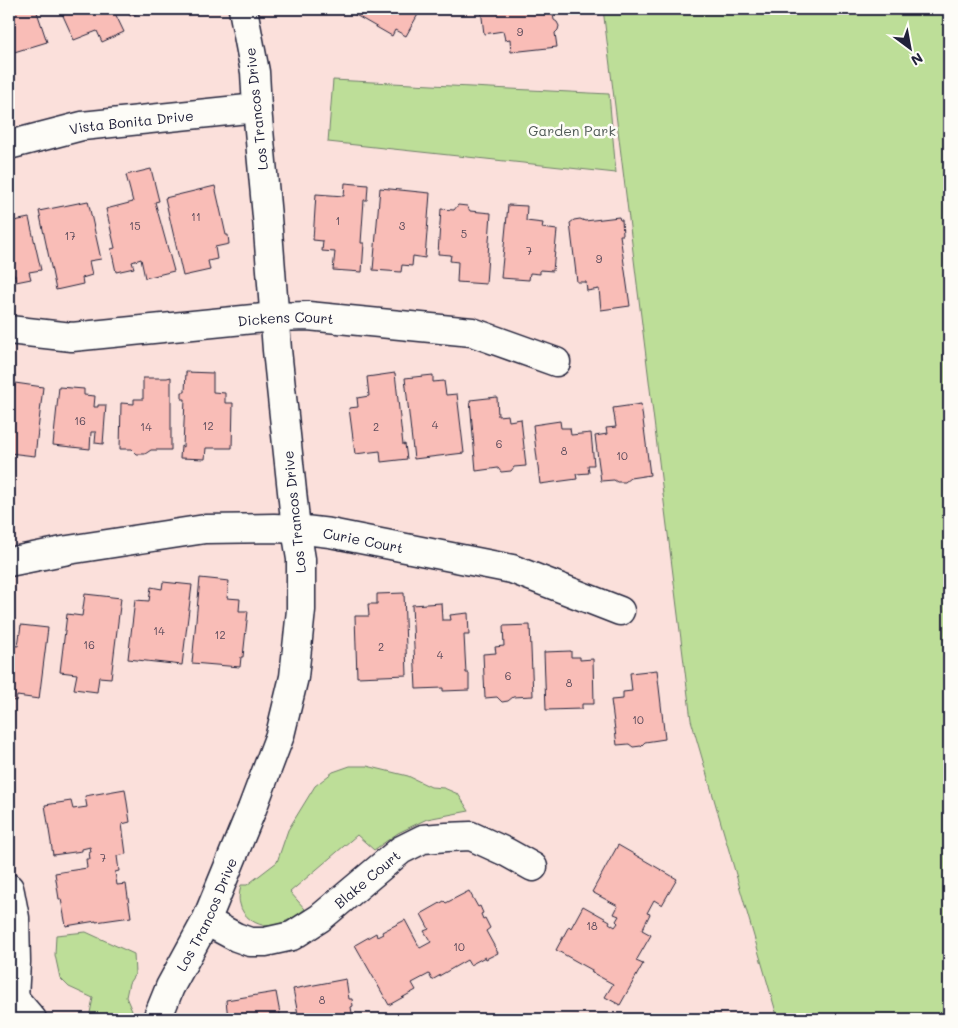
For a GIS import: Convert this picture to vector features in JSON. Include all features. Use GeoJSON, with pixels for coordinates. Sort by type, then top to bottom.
{"type":"FeatureCollection","features":[{"type":"Feature","properties":{"kind":"street","name":"Los Trancos Drive"},"geometry":{"type":"LineString","coordinates":[[157,1019],[170,986],[206,921],[280,735],[294,677],[301,602],[301,559],[280,392],[268,217],[255,72],[243,9]]}},
{"type":"Feature","properties":{"kind":"street","name":"Vista Bonita Drive"},"geometry":{"type":"LineString","coordinates":[[9,145],[82,126],[257,108]]}},
{"type":"Feature","properties":{"kind":"street","name":"Dickens Court"},"geometry":{"type":"LineString","coordinates":[[9,330],[72,337],[274,317],[308,316],[472,332],[556,362]]}},
{"type":"Feature","properties":{"kind":"street","name":"Curie Court"},"geometry":{"type":"LineString","coordinates":[[9,562],[68,550],[206,529],[274,528],[330,532],[512,569],[620,611]]}},
{"type":"Feature","properties":{"kind":"street","name":"Blake Court"},"geometry":{"type":"LineString","coordinates":[[206,921],[236,937],[250,942],[265,942],[292,936],[320,918],[401,850],[423,839],[471,836],[533,867]]}},
{"type":"Feature","properties":{"kind":"street"},"geometry":{"type":"LineString","coordinates":[[9,888],[15,918],[16,962],[11,996],[32,1019]]}},
{"type":"Feature","properties":{"kind":"shaded area"},"geometry":{"type":"Polygon","coordinates":[[[9,9],[949,9],[949,1019],[9,1019],[9,9]]]}},
{"type":"Feature","properties":{"kind":"green space"},"geometry":{"type":"Polygon","coordinates":[[[603,9],[949,9],[949,1019],[778,1019],[691,720],[603,9]]]}},
{"type":"Feature","properties":{"kind":"green space","name":"Garden Park"},"geometry":{"type":"Polygon","coordinates":[[[333,80],[609,94],[616,173],[328,142],[333,80]]]}},
{"type":"Feature","properties":{"kind":"green space"},"geometry":{"type":"Polygon","coordinates":[[[350,766],[367,766],[408,776],[431,787],[444,788],[458,794],[469,811],[427,819],[398,833],[374,850],[357,835],[290,892],[305,909],[279,924],[264,926],[251,920],[241,909],[239,897],[241,885],[247,885],[277,862],[288,830],[315,786],[333,772],[350,766]]]}},
{"type":"Feature","properties":{"kind":"green space"},"geometry":{"type":"Polygon","coordinates":[[[86,932],[134,954],[135,974],[129,983],[126,997],[132,1011],[126,1019],[89,1018],[93,998],[69,987],[60,978],[55,955],[56,935],[86,932]]]}},
{"type":"Feature","properties":{"kind":"building"},"geometry":{"type":"Polygon","coordinates":[[[9,9],[36,9],[47,42],[11,53],[9,47],[9,9]]]}},
{"type":"Feature","properties":{"kind":"building"},"geometry":{"type":"Polygon","coordinates":[[[60,9],[113,9],[124,32],[102,42],[97,31],[74,40],[60,9]]]}},
{"type":"Feature","properties":{"kind":"building"},"geometry":{"type":"Polygon","coordinates":[[[127,9],[150,9],[130,16],[127,9]]]}},
{"type":"Feature","properties":{"kind":"building"},"geometry":{"type":"Polygon","coordinates":[[[345,9],[421,9],[406,36],[395,30],[392,36],[345,9]]]}},
{"type":"Feature","properties":{"kind":"building"},"geometry":{"type":"Polygon","coordinates":[[[481,9],[552,9],[554,20],[559,26],[555,33],[557,47],[511,52],[510,39],[505,40],[503,31],[484,34],[481,9]]]}},
{"type":"Feature","properties":{"kind":"building"},"geometry":{"type":"Polygon","coordinates":[[[151,169],[159,201],[155,202],[174,271],[145,278],[141,259],[132,262],[134,268],[116,272],[111,249],[115,248],[106,209],[133,202],[126,175],[151,169]]]}},
{"type":"Feature","properties":{"kind":"building"},"geometry":{"type":"Polygon","coordinates":[[[345,183],[368,185],[367,200],[364,200],[361,243],[364,243],[362,272],[333,270],[335,252],[322,251],[323,241],[313,240],[316,194],[344,196],[345,183]]]}},
{"type":"Feature","properties":{"kind":"building"},"geometry":{"type":"Polygon","coordinates":[[[215,186],[229,244],[215,247],[217,259],[208,261],[210,270],[183,276],[165,198],[215,186]]]}},
{"type":"Feature","properties":{"kind":"building"},"geometry":{"type":"Polygon","coordinates":[[[380,188],[430,193],[425,258],[413,256],[412,266],[402,265],[401,272],[373,270],[380,188]]]}},
{"type":"Feature","properties":{"kind":"building"},"geometry":{"type":"Polygon","coordinates":[[[88,201],[101,259],[89,261],[92,275],[82,278],[83,284],[56,290],[39,211],[88,201]]]}},
{"type":"Feature","properties":{"kind":"building"},"geometry":{"type":"Polygon","coordinates":[[[458,205],[467,206],[470,211],[491,213],[486,284],[457,282],[458,262],[450,261],[451,255],[438,254],[441,209],[454,210],[458,205]]]}},
{"type":"Feature","properties":{"kind":"building"},"geometry":{"type":"Polygon","coordinates":[[[508,205],[527,206],[526,221],[543,223],[542,228],[557,230],[553,271],[540,270],[540,274],[530,273],[529,280],[501,278],[508,205]]]}},
{"type":"Feature","properties":{"kind":"building"},"geometry":{"type":"Polygon","coordinates":[[[619,217],[622,220],[623,235],[620,235],[630,306],[601,310],[599,289],[587,291],[586,282],[577,282],[570,223],[580,219],[585,221],[619,217]]]}},
{"type":"Feature","properties":{"kind":"building"},"geometry":{"type":"Polygon","coordinates":[[[29,218],[41,270],[29,272],[31,279],[16,282],[15,275],[9,276],[9,222],[29,218]]]}},
{"type":"Feature","properties":{"kind":"building"},"geometry":{"type":"Polygon","coordinates":[[[186,372],[213,373],[213,392],[225,393],[225,403],[233,403],[232,448],[206,448],[205,459],[180,458],[181,446],[183,447],[185,399],[182,399],[182,392],[185,392],[186,372]]]}},
{"type":"Feature","properties":{"kind":"building"},"geometry":{"type":"Polygon","coordinates":[[[395,373],[403,445],[405,444],[407,459],[381,462],[380,451],[355,454],[349,408],[358,407],[357,398],[369,396],[367,377],[395,373]]]}},
{"type":"Feature","properties":{"kind":"building"},"geometry":{"type":"Polygon","coordinates":[[[433,375],[433,382],[444,381],[446,395],[457,394],[464,453],[414,459],[405,378],[433,375]]]}},
{"type":"Feature","properties":{"kind":"building"},"geometry":{"type":"Polygon","coordinates":[[[171,377],[171,450],[151,450],[145,454],[137,454],[132,449],[120,449],[121,403],[134,404],[134,399],[143,399],[143,378],[171,377]]]}},
{"type":"Feature","properties":{"kind":"building"},"geometry":{"type":"Polygon","coordinates":[[[15,383],[43,387],[35,456],[9,453],[9,401],[13,401],[15,383]]]}},
{"type":"Feature","properties":{"kind":"building"},"geometry":{"type":"Polygon","coordinates":[[[59,387],[84,389],[84,395],[95,396],[94,407],[106,405],[103,444],[95,443],[96,432],[91,432],[90,449],[53,445],[59,387]]]}},
{"type":"Feature","properties":{"kind":"building"},"geometry":{"type":"Polygon","coordinates":[[[497,397],[498,416],[508,415],[509,421],[521,419],[526,466],[514,467],[511,471],[501,472],[498,468],[476,471],[470,400],[497,397]]]}},
{"type":"Feature","properties":{"kind":"building"},"geometry":{"type":"Polygon","coordinates":[[[641,404],[650,475],[630,478],[625,482],[614,480],[601,481],[595,436],[607,434],[606,428],[616,427],[613,408],[641,404]]]}},
{"type":"Feature","properties":{"kind":"building"},"geometry":{"type":"Polygon","coordinates":[[[560,421],[561,428],[570,428],[571,435],[591,433],[594,465],[588,465],[589,473],[576,474],[577,479],[540,484],[533,425],[560,421]]]}},
{"type":"Feature","properties":{"kind":"building"},"geometry":{"type":"Polygon","coordinates":[[[200,578],[229,581],[227,598],[240,599],[239,611],[248,611],[243,657],[241,657],[240,667],[192,663],[200,578]]]}},
{"type":"Feature","properties":{"kind":"building"},"geometry":{"type":"Polygon","coordinates":[[[163,582],[192,585],[182,665],[128,659],[135,600],[149,601],[151,587],[162,589],[163,582]]]}},
{"type":"Feature","properties":{"kind":"building"},"geometry":{"type":"Polygon","coordinates":[[[404,593],[407,675],[357,677],[355,616],[369,616],[368,604],[377,604],[377,594],[404,593]]]}},
{"type":"Feature","properties":{"kind":"building"},"geometry":{"type":"Polygon","coordinates":[[[85,594],[121,598],[111,678],[99,677],[97,692],[74,689],[77,674],[60,672],[67,614],[82,616],[85,594]]]}},
{"type":"Feature","properties":{"kind":"building"},"geometry":{"type":"Polygon","coordinates":[[[441,603],[442,620],[451,620],[450,615],[468,613],[469,635],[464,635],[466,673],[469,673],[469,690],[443,691],[443,688],[416,689],[412,605],[441,603]]]}},
{"type":"Feature","properties":{"kind":"building"},"geometry":{"type":"Polygon","coordinates":[[[21,625],[48,628],[39,699],[17,696],[16,701],[9,700],[9,645],[18,646],[21,625]]]}},
{"type":"Feature","properties":{"kind":"building"},"geometry":{"type":"Polygon","coordinates":[[[530,625],[533,696],[513,697],[508,701],[502,702],[497,697],[485,698],[483,654],[496,653],[495,647],[504,646],[503,626],[530,625]]]}},
{"type":"Feature","properties":{"kind":"building"},"geometry":{"type":"Polygon","coordinates":[[[571,651],[571,657],[580,657],[580,660],[593,659],[594,704],[582,704],[582,709],[546,710],[544,652],[571,651]]]}},
{"type":"Feature","properties":{"kind":"building"},"geometry":{"type":"Polygon","coordinates":[[[657,670],[665,739],[645,742],[641,746],[633,747],[629,744],[617,745],[611,700],[623,699],[623,692],[632,691],[630,673],[657,670]]]}},
{"type":"Feature","properties":{"kind":"building"},"geometry":{"type":"Polygon","coordinates":[[[125,789],[130,822],[122,824],[126,854],[117,856],[119,871],[115,872],[117,885],[126,884],[131,917],[66,926],[55,873],[87,868],[86,859],[90,859],[89,852],[91,852],[90,847],[82,849],[82,851],[53,855],[45,805],[71,801],[73,809],[87,807],[85,796],[125,789]]]}},
{"type":"Feature","properties":{"kind":"building"},"geometry":{"type":"Polygon","coordinates":[[[618,845],[677,879],[662,905],[654,900],[647,913],[650,914],[642,930],[651,935],[636,961],[643,964],[620,1005],[605,997],[613,984],[556,950],[583,906],[610,921],[609,923],[615,927],[618,923],[616,921],[619,916],[614,914],[618,906],[592,892],[618,845]]]}},
{"type":"Feature","properties":{"kind":"building"},"geometry":{"type":"Polygon","coordinates":[[[469,891],[478,907],[480,906],[483,919],[485,918],[490,928],[486,931],[498,953],[470,965],[467,960],[432,980],[429,974],[412,983],[416,990],[389,1005],[355,945],[376,933],[377,937],[383,934],[382,932],[405,920],[420,948],[431,942],[424,931],[429,929],[421,914],[444,901],[446,903],[469,891]]]}},
{"type":"Feature","properties":{"kind":"building"},"geometry":{"type":"Polygon","coordinates":[[[346,979],[349,999],[352,999],[352,1013],[354,1013],[355,1019],[299,1019],[293,989],[346,979]]]}},
{"type":"Feature","properties":{"kind":"building"},"geometry":{"type":"Polygon","coordinates":[[[276,992],[281,1019],[228,1019],[226,1000],[276,992]]]}}]}
